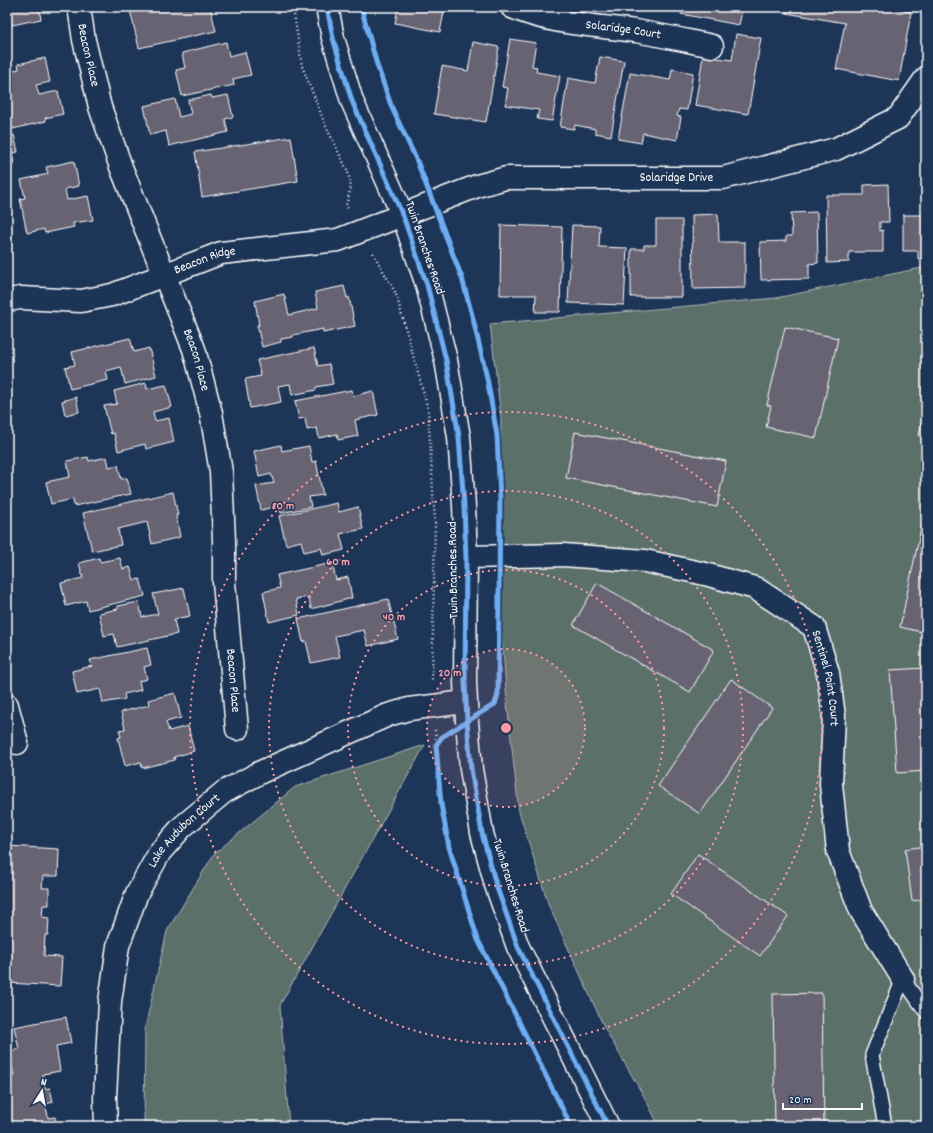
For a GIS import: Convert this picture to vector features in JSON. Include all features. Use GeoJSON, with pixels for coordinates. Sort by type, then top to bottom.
{"type":"FeatureCollection","features":[{"type":"Feature","properties":{"kind":"street","name":"Beacon Place"},"geometry":{"type":"LineString","coordinates":[[79,7],[84,40],[100,107],[121,167],[194,349],[211,412],[220,472],[224,540],[224,582],[237,730]]}},
{"type":"Feature","properties":{"kind":"street","name":"Twin Branches Road"},"geometry":{"type":"LineString","coordinates":[[327,7],[333,38],[352,101],[402,216],[427,286],[446,360],[459,438],[466,557],[466,712],[472,776],[482,833],[496,885],[518,947],[608,1126]]}},
{"type":"Feature","properties":{"kind":"street","name":"Solaridge Court"},"geometry":{"type":"LineString","coordinates":[[512,7],[524,12],[568,22],[635,31],[712,46]]}},
{"type":"Feature","properties":{"kind":"street","name":"Solaridge Drive"},"geometry":{"type":"LineString","coordinates":[[402,216],[477,186],[506,178],[723,178],[836,150],[898,118],[926,78]]}},
{"type":"Feature","properties":{"kind":"street","name":"Beacon Ridge"},"geometry":{"type":"LineString","coordinates":[[7,300],[21,298],[81,301],[112,295],[221,253],[338,240],[402,216]]}},
{"type":"Feature","properties":{"kind":"street","name":"Sentinel Point Court"},"geometry":{"type":"LineString","coordinates":[[466,557],[563,555],[645,561],[705,574],[755,588],[814,627],[828,673],[834,716],[831,784],[838,851],[860,911],[904,979]]}},
{"type":"Feature","properties":{"kind":"street"},"geometry":{"type":"LineString","coordinates":[[7,705],[17,743]]}},
{"type":"Feature","properties":{"kind":"street","name":"Lake Audubon Court"},"geometry":{"type":"LineString","coordinates":[[106,1126],[105,1097],[110,1002],[118,946],[137,893],[160,852],[182,827],[224,792],[260,772],[388,715],[409,709],[433,706],[466,712]]}},
{"type":"Feature","properties":{"kind":"lane"},"geometry":{"type":"LineString","coordinates":[[904,979],[926,1012]]}},
{"type":"Feature","properties":{"kind":"lane"},"geometry":{"type":"LineString","coordinates":[[885,1126],[872,1054],[904,979]]}},
{"type":"Feature","properties":{"kind":"path"},"geometry":{"type":"LineString","coordinates":[[293,7],[302,66],[324,124],[348,172],[351,187],[346,205],[396,294],[428,409],[435,523],[432,685],[436,752]]}},
{"type":"Feature","properties":{"kind":"path"},"geometry":{"type":"LineString","coordinates":[[436,745],[466,712]]}},
{"type":"Feature","properties":{"kind":"green space"},"geometry":{"type":"Polygon","coordinates":[[[926,267],[926,1126],[659,1126],[646,1100],[605,1029],[549,906],[519,812],[507,703],[499,593],[501,417],[490,324],[776,298],[926,267]]]}},
{"type":"Feature","properties":{"kind":"green space"},"geometry":{"type":"Polygon","coordinates":[[[425,745],[280,1005],[289,1126],[144,1126],[145,1028],[167,931],[214,854],[295,787],[425,745]]]}},
{"type":"Feature","properties":{"kind":"building"},"geometry":{"type":"Polygon","coordinates":[[[8,7],[39,7],[41,19],[12,25],[8,7]]]}},
{"type":"Feature","properties":{"kind":"building"},"geometry":{"type":"Polygon","coordinates":[[[142,7],[210,7],[216,31],[139,48],[130,10],[142,7]]]}},
{"type":"Feature","properties":{"kind":"building"},"geometry":{"type":"Polygon","coordinates":[[[393,7],[445,7],[440,32],[395,23],[398,8],[393,7]]]}},
{"type":"Feature","properties":{"kind":"building"},"geometry":{"type":"Polygon","coordinates":[[[682,7],[743,7],[739,25],[681,14],[682,7]]]}},
{"type":"Feature","properties":{"kind":"building"},"geometry":{"type":"Polygon","coordinates":[[[787,7],[884,7],[911,12],[899,81],[836,69],[845,23],[786,13],[787,7]]]}},
{"type":"Feature","properties":{"kind":"building"},"geometry":{"type":"Polygon","coordinates":[[[736,34],[761,38],[748,114],[695,105],[703,56],[732,60],[736,34]]]}},
{"type":"Feature","properties":{"kind":"building"},"geometry":{"type":"Polygon","coordinates":[[[510,39],[536,43],[532,66],[537,67],[536,72],[560,76],[552,121],[537,119],[539,110],[505,105],[508,88],[502,87],[510,39]]]}},
{"type":"Feature","properties":{"kind":"building"},"geometry":{"type":"Polygon","coordinates":[[[226,42],[229,56],[245,52],[251,75],[233,79],[234,85],[182,96],[176,70],[185,68],[182,53],[226,42]]]}},
{"type":"Feature","properties":{"kind":"building"},"geometry":{"type":"Polygon","coordinates":[[[473,42],[499,47],[486,122],[434,114],[442,66],[468,71],[473,42]]]}},
{"type":"Feature","properties":{"kind":"building"},"geometry":{"type":"Polygon","coordinates":[[[600,57],[624,61],[611,136],[595,133],[595,129],[575,125],[574,129],[560,127],[568,78],[595,83],[600,57]]]}},
{"type":"Feature","properties":{"kind":"building"},"geometry":{"type":"Polygon","coordinates":[[[45,58],[50,82],[36,85],[39,95],[58,91],[63,114],[45,118],[46,121],[13,129],[12,125],[7,127],[7,72],[19,69],[18,64],[45,58]]]}},
{"type":"Feature","properties":{"kind":"building"},"geometry":{"type":"Polygon","coordinates":[[[672,69],[693,73],[687,110],[679,109],[677,116],[681,117],[677,140],[643,133],[641,143],[618,139],[630,73],[670,80],[672,69]]]}},
{"type":"Feature","properties":{"kind":"building"},"geometry":{"type":"Polygon","coordinates":[[[211,95],[212,98],[228,95],[233,117],[225,119],[228,132],[169,146],[166,131],[150,135],[144,106],[175,99],[179,117],[191,114],[188,100],[211,95]]]}},
{"type":"Feature","properties":{"kind":"building"},"geometry":{"type":"Polygon","coordinates":[[[14,135],[18,152],[12,153],[14,164],[7,165],[7,136],[14,135]]]}},
{"type":"Feature","properties":{"kind":"building"},"geometry":{"type":"Polygon","coordinates":[[[291,137],[298,181],[202,197],[195,152],[291,137]]]}},
{"type":"Feature","properties":{"kind":"building"},"geometry":{"type":"Polygon","coordinates":[[[74,161],[79,186],[65,189],[67,200],[88,196],[93,220],[73,223],[74,227],[45,233],[44,229],[27,233],[20,199],[25,198],[21,180],[48,174],[46,167],[74,161]]]}},
{"type":"Feature","properties":{"kind":"building"},"geometry":{"type":"Polygon","coordinates":[[[888,184],[889,222],[880,222],[880,231],[883,230],[883,252],[849,252],[849,262],[827,263],[826,195],[864,195],[864,185],[888,184]]]}},
{"type":"Feature","properties":{"kind":"building"},"geometry":{"type":"Polygon","coordinates":[[[817,212],[818,263],[809,264],[809,279],[761,280],[760,242],[786,241],[786,236],[792,236],[791,213],[817,212]]]}},
{"type":"Feature","properties":{"kind":"building"},"geometry":{"type":"Polygon","coordinates":[[[718,214],[719,242],[745,242],[745,288],[693,289],[692,215],[718,214]]]}},
{"type":"Feature","properties":{"kind":"building"},"geometry":{"type":"Polygon","coordinates":[[[903,215],[926,215],[926,259],[918,259],[918,251],[903,251],[903,215]]]}},
{"type":"Feature","properties":{"kind":"building"},"geometry":{"type":"Polygon","coordinates":[[[656,220],[682,220],[682,297],[631,297],[631,249],[644,249],[644,245],[656,245],[656,220]]]}},
{"type":"Feature","properties":{"kind":"building"},"geometry":{"type":"Polygon","coordinates":[[[501,225],[562,227],[560,312],[535,312],[536,295],[500,295],[501,225]]]}},
{"type":"Feature","properties":{"kind":"building"},"geometry":{"type":"Polygon","coordinates":[[[572,225],[600,226],[599,247],[627,248],[624,305],[568,303],[572,225]]]}},
{"type":"Feature","properties":{"kind":"building"},"geometry":{"type":"Polygon","coordinates":[[[344,286],[347,298],[349,297],[355,326],[323,333],[323,329],[293,335],[293,337],[281,339],[281,342],[262,347],[257,325],[259,325],[255,301],[284,294],[289,315],[318,308],[315,292],[344,286]]]}},
{"type":"Feature","properties":{"kind":"building"},"geometry":{"type":"Polygon","coordinates":[[[785,327],[838,338],[816,438],[766,427],[771,406],[767,405],[785,327]]]}},
{"type":"Feature","properties":{"kind":"building"},"geometry":{"type":"Polygon","coordinates":[[[130,338],[134,352],[149,348],[156,376],[125,384],[121,367],[106,371],[108,380],[70,389],[65,367],[75,365],[72,352],[130,338]]]}},
{"type":"Feature","properties":{"kind":"building"},"geometry":{"type":"Polygon","coordinates":[[[314,348],[318,366],[329,364],[333,384],[316,387],[316,390],[292,395],[290,384],[278,386],[281,402],[250,408],[245,379],[261,376],[257,360],[314,348]]]}},
{"type":"Feature","properties":{"kind":"building"},"geometry":{"type":"Polygon","coordinates":[[[146,383],[147,389],[166,385],[172,407],[153,412],[155,421],[169,418],[174,442],[146,449],[145,444],[118,451],[114,433],[111,434],[104,406],[117,404],[114,391],[146,383]]]}},
{"type":"Feature","properties":{"kind":"building"},"geometry":{"type":"Polygon","coordinates":[[[352,390],[353,396],[373,391],[378,415],[355,420],[358,436],[338,440],[337,434],[319,438],[317,428],[307,430],[305,418],[299,419],[295,401],[352,390]]]}},
{"type":"Feature","properties":{"kind":"building"},"geometry":{"type":"Polygon","coordinates":[[[76,397],[79,412],[65,415],[62,401],[76,397]]]}},
{"type":"Feature","properties":{"kind":"building"},"geometry":{"type":"Polygon","coordinates":[[[926,397],[926,438],[919,436],[926,397]]]}},
{"type":"Feature","properties":{"kind":"building"},"geometry":{"type":"Polygon","coordinates":[[[575,432],[726,461],[717,507],[566,478],[575,432]]]}},
{"type":"Feature","properties":{"kind":"building"},"geometry":{"type":"Polygon","coordinates":[[[281,445],[282,451],[309,446],[312,462],[316,461],[323,495],[309,497],[311,507],[281,513],[279,506],[261,510],[256,486],[274,483],[271,474],[259,477],[254,451],[281,445]]]}},
{"type":"Feature","properties":{"kind":"building"},"geometry":{"type":"Polygon","coordinates":[[[88,457],[89,461],[107,457],[109,467],[118,465],[121,479],[127,478],[131,494],[74,506],[73,499],[51,504],[46,482],[70,477],[67,461],[88,457]]]}},
{"type":"Feature","properties":{"kind":"building"},"geometry":{"type":"Polygon","coordinates":[[[173,492],[178,515],[176,515],[180,537],[152,544],[147,522],[118,529],[121,545],[92,551],[83,513],[173,492]]]}},
{"type":"Feature","properties":{"kind":"building"},"geometry":{"type":"Polygon","coordinates":[[[337,503],[339,512],[358,507],[363,529],[340,534],[344,550],[323,555],[321,548],[304,552],[301,541],[286,545],[279,516],[337,503]]]}},
{"type":"Feature","properties":{"kind":"building"},"geometry":{"type":"Polygon","coordinates":[[[926,505],[926,633],[900,627],[926,505]]]}},
{"type":"Feature","properties":{"kind":"building"},"geometry":{"type":"Polygon","coordinates":[[[99,558],[100,562],[120,558],[123,569],[130,567],[134,580],[140,579],[145,596],[88,610],[86,601],[66,606],[61,583],[83,578],[79,563],[99,558]]]}},
{"type":"Feature","properties":{"kind":"building"},"geometry":{"type":"Polygon","coordinates":[[[332,563],[336,580],[348,577],[352,598],[311,609],[309,597],[296,599],[299,615],[269,622],[263,592],[280,588],[277,575],[332,563]]]}},
{"type":"Feature","properties":{"kind":"building"},"geometry":{"type":"Polygon","coordinates":[[[597,583],[714,650],[690,692],[573,625],[597,583]]]}},
{"type":"Feature","properties":{"kind":"building"},"geometry":{"type":"Polygon","coordinates":[[[184,588],[190,616],[174,619],[177,634],[117,647],[114,634],[104,636],[99,613],[118,609],[118,606],[139,602],[142,617],[158,614],[153,594],[184,588]]]}},
{"type":"Feature","properties":{"kind":"building"},"geometry":{"type":"Polygon","coordinates":[[[388,599],[398,639],[368,646],[364,630],[335,636],[340,657],[311,663],[306,641],[303,642],[298,619],[388,599]]]}},
{"type":"Feature","properties":{"kind":"building"},"geometry":{"type":"Polygon","coordinates":[[[147,648],[151,665],[144,667],[147,679],[139,681],[141,690],[124,694],[125,699],[103,703],[100,689],[77,694],[72,671],[92,666],[90,660],[147,648]]]}},
{"type":"Feature","properties":{"kind":"building"},"geometry":{"type":"Polygon","coordinates":[[[926,668],[926,771],[897,773],[890,670],[926,668]]]}},
{"type":"Feature","properties":{"kind":"building"},"geometry":{"type":"Polygon","coordinates":[[[731,679],[772,708],[700,814],[658,786],[731,679]]]}},
{"type":"Feature","properties":{"kind":"building"},"geometry":{"type":"Polygon","coordinates":[[[175,693],[181,718],[166,722],[169,731],[188,726],[194,751],[174,757],[175,760],[142,768],[141,762],[125,766],[118,738],[121,737],[119,730],[125,729],[121,712],[149,705],[148,700],[175,693]]]}},
{"type":"Feature","properties":{"kind":"building"},"geometry":{"type":"Polygon","coordinates":[[[7,846],[59,849],[58,876],[43,876],[42,888],[49,888],[49,905],[43,905],[42,917],[49,918],[48,935],[45,935],[44,956],[62,957],[60,986],[8,983],[7,846]]]}},
{"type":"Feature","properties":{"kind":"building"},"geometry":{"type":"Polygon","coordinates":[[[926,846],[926,908],[925,899],[912,901],[905,849],[926,846]]]}},
{"type":"Feature","properties":{"kind":"building"},"geometry":{"type":"Polygon","coordinates":[[[698,854],[788,916],[760,956],[671,894],[698,854]]]}},
{"type":"Feature","properties":{"kind":"building"},"geometry":{"type":"Polygon","coordinates":[[[822,993],[824,1126],[775,1126],[773,994],[822,993]]]}},
{"type":"Feature","properties":{"kind":"building"},"geometry":{"type":"Polygon","coordinates":[[[66,1017],[71,1043],[56,1046],[60,1071],[43,1074],[45,1089],[50,1088],[53,1102],[46,1104],[48,1118],[55,1117],[56,1126],[7,1126],[7,1077],[14,1076],[9,1052],[19,1049],[14,1027],[66,1017]]]}},
{"type":"Feature","properties":{"kind":"cycle path"},"geometry":{"type":"LineString","coordinates":[[327,7],[333,38],[352,101],[403,216],[427,285],[446,360],[459,437],[466,557],[465,682],[467,721],[471,769],[482,833],[496,885],[518,947],[608,1126]]}},
{"type":"Feature","properties":{"kind":"cycle path"},"geometry":{"type":"LineString","coordinates":[[361,7],[377,65],[392,108],[417,161],[462,278],[487,378],[497,435],[500,499],[498,694],[495,704],[442,737],[436,745],[441,804],[449,847],[478,940],[571,1126]]}}]}
